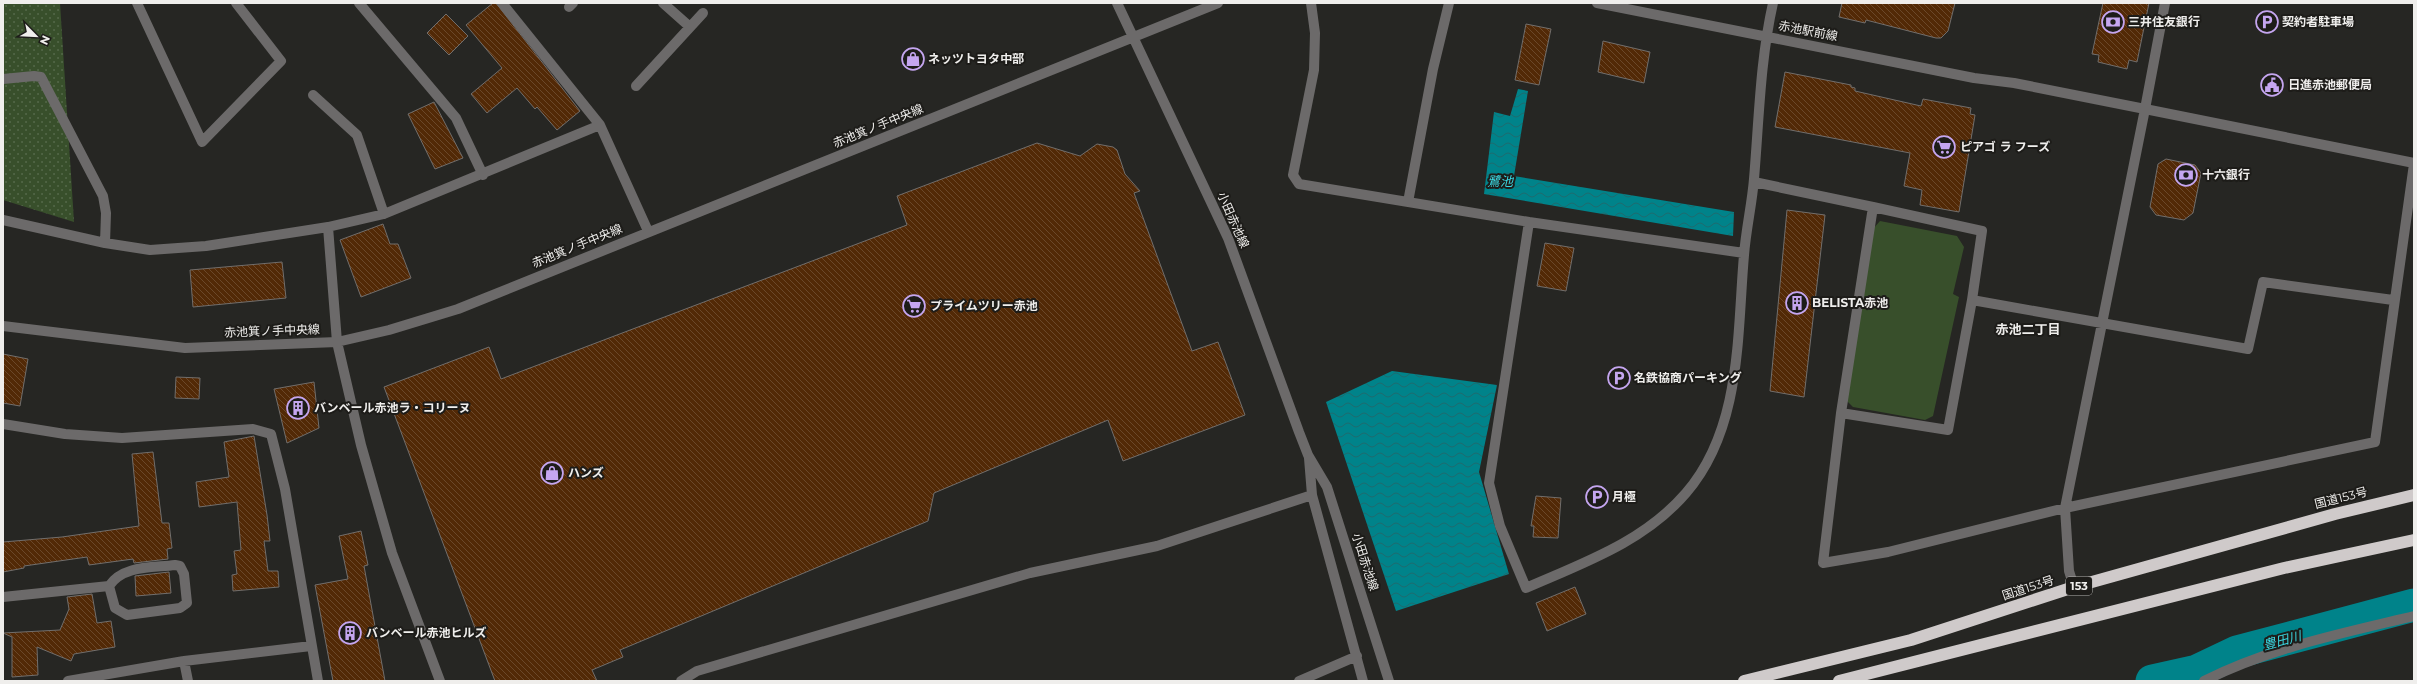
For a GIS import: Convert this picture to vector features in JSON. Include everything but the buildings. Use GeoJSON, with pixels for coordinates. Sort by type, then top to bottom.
{"type":"FeatureCollection","features":[{"type":"Feature","properties":{"kind":"highway","name":"国道153号"},"geometry":{"type":"LineString","coordinates":[[1744,681],[1912,640],[2074,587],[2335,514],[2414,495]]}},
{"type":"Feature","properties":{"kind":"highway"},"geometry":{"type":"LineString","coordinates":[[1839,681],[2284,568],[2414,540]]}},
{"type":"Feature","properties":{"kind":"street"},"geometry":{"type":"LineString","coordinates":[[137,3],[202,142],[281,61],[236,3]]}},
{"type":"Feature","properties":{"kind":"street"},"geometry":{"type":"LineString","coordinates":[[359,3],[456,118],[482,175]]}},
{"type":"Feature","properties":{"kind":"street"},"geometry":{"type":"LineString","coordinates":[[502,3],[600,125],[648,231]]}},
{"type":"Feature","properties":{"kind":"street"},"geometry":{"type":"LineString","coordinates":[[663,3],[690,27]]}},
{"type":"Feature","properties":{"kind":"street","name":"小田赤池線"},"geometry":{"type":"LineString","coordinates":[[1117,3],[1134,36],[1228,238],[1308,455],[1327,487],[1389,681]]}},
{"type":"Feature","properties":{"kind":"street"},"geometry":{"type":"LineString","coordinates":[[1134,36],[1218,3]]}},
{"type":"Feature","properties":{"kind":"street"},"geometry":{"type":"LineString","coordinates":[[1311,3],[1315,33],[1314,70],[1293,175],[1298,184],[1529,222],[1744,254]]}},
{"type":"Feature","properties":{"kind":"street"},"geometry":{"type":"LineString","coordinates":[[1408,202],[1433,69],[1449,3]]}},
{"type":"Feature","properties":{"kind":"street","name":"赤池駅前線"},"geometry":{"type":"LineString","coordinates":[[1597,3],[1974,78],[2014,83],[2414,163]]}},
{"type":"Feature","properties":{"kind":"street"},"geometry":{"type":"LineString","coordinates":[[1529,222],[1489,483],[1500,526],[1526,588],[1613,550],[1644,530],[1685,494],[1701,473],[1722,426],[1735,375],[1744,254],[1754,182],[1766,36],[1773,3]]}},
{"type":"Feature","properties":{"kind":"street"},"geometry":{"type":"LineString","coordinates":[[2074,587],[2069,571],[2065,508],[2165,3]]}},
{"type":"Feature","properties":{"kind":"street"},"geometry":{"type":"LineString","coordinates":[[636,86],[703,13]]}},
{"type":"Feature","properties":{"kind":"street","name":"赤池箕ノ手中央線"},"geometry":{"type":"LineString","coordinates":[[3,326],[185,348],[337,342],[389,330],[458,309],[1134,36]]}},
{"type":"Feature","properties":{"kind":"street"},"geometry":{"type":"LineString","coordinates":[[3,80],[34,76],[41,77],[103,196],[106,213],[105,243]]}},
{"type":"Feature","properties":{"kind":"street"},"geometry":{"type":"LineString","coordinates":[[314,95],[357,135],[384,214]]}},
{"type":"Feature","properties":{"kind":"street"},"geometry":{"type":"LineString","coordinates":[[3,220],[105,243],[150,250],[206,246],[328,227],[384,214],[482,175],[600,125]]}},
{"type":"Feature","properties":{"kind":"street"},"geometry":{"type":"LineString","coordinates":[[1873,207],[1841,413],[1823,563],[1888,552],[2065,508],[2374,442],[2393,300],[2414,163]]}},
{"type":"Feature","properties":{"kind":"street"},"geometry":{"type":"LineString","coordinates":[[1754,182],[1982,231],[1972,300],[1948,430],[1841,413]]}},
{"type":"Feature","properties":{"kind":"street"},"geometry":{"type":"LineString","coordinates":[[328,227],[337,342],[361,445],[392,553],[440,681]]}},
{"type":"Feature","properties":{"kind":"street"},"geometry":{"type":"LineString","coordinates":[[1972,300],[2248,349],[2263,282],[2393,300]]}},
{"type":"Feature","properties":{"kind":"street"},"geometry":{"type":"LineString","coordinates":[[3,424],[64,434],[122,438],[253,429],[271,434],[285,489],[318,681]]}},
{"type":"Feature","properties":{"kind":"street","name":"小田赤池線"},"geometry":{"type":"LineString","coordinates":[[1308,455],[1312,495],[1363,681]]}},
{"type":"Feature","properties":{"kind":"street"},"geometry":{"type":"LineString","coordinates":[[681,681],[697,671],[1030,573],[1157,546],[1312,495]]}},
{"type":"Feature","properties":{"kind":"street"},"geometry":{"type":"LineString","coordinates":[[175,565],[180,566],[184,574],[187,603],[180,608],[127,615],[114,608],[109,586],[115,577],[124,571],[175,565]]}},
{"type":"Feature","properties":{"kind":"street"},"geometry":{"type":"LineString","coordinates":[[3,596],[109,586]]}},
{"type":"Feature","properties":{"kind":"street"},"geometry":{"type":"LineString","coordinates":[[2204,681],[2238,664],[2348,632],[2414,616]]}},
{"type":"Feature","properties":{"kind":"street"},"geometry":{"type":"LineString","coordinates":[[68,681],[184,661],[311,646]]}},
{"type":"Feature","properties":{"kind":"street"},"geometry":{"type":"LineString","coordinates":[[1299,681],[1357,656]]}},
{"type":"Feature","properties":{"kind":"street"},"geometry":{"type":"LineString","coordinates":[[184,661],[188,681]]}},
{"type":"Feature","properties":{"kind":"green space"},"geometry":{"type":"Polygon","coordinates":[[[3,3],[60,3],[74,222],[3,200],[3,3]]]}},
{"type":"Feature","properties":{"kind":"green space"},"geometry":{"type":"Polygon","coordinates":[[[1880,221],[1957,236],[1964,247],[1953,294],[1959,297],[1933,416],[1925,420],[1853,407],[1846,400],[1873,229],[1880,221]]]}},
{"type":"Feature","properties":{"kind":"water","name":"鷺池"},"geometry":{"type":"Polygon","coordinates":[[[1518,89],[1528,91],[1514,176],[1734,212],[1733,236],[1484,194],[1494,112],[1510,116],[1518,89]]]}},
{"type":"Feature","properties":{"kind":"water"},"geometry":{"type":"Polygon","coordinates":[[[1392,371],[1497,385],[1479,472],[1509,574],[1396,611],[1326,402],[1392,371]]]}},
{"type":"Feature","properties":{"kind":"waterway","name":"豊田川"},"geometry":{"type":"LineString","coordinates":[[2152,681],[2197,671],[2237,652],[2414,605]]}},
{"type":"Feature","properties":{"kind":"place","name":"三井住友銀行"},"geometry":{"type":"Point","coordinates":[2113,22]}},
{"type":"Feature","properties":{"kind":"place","name":"契約者駐車場"},"geometry":{"type":"Point","coordinates":[2267,22]}},
{"type":"Feature","properties":{"kind":"place","name":"ネッツトヨタ中部"},"geometry":{"type":"Point","coordinates":[913,59]}},
{"type":"Feature","properties":{"kind":"place","name":"日進赤池郵便局"},"geometry":{"type":"Point","coordinates":[2272,85]}},
{"type":"Feature","properties":{"kind":"place","name":"ピアゴ ラ フーズ"},"geometry":{"type":"Point","coordinates":[1944,147]}},
{"type":"Feature","properties":{"kind":"place","name":"十六銀行"},"geometry":{"type":"Point","coordinates":[2186,175]}},
{"type":"Feature","properties":{"kind":"place","name":"BELISTA赤池"},"geometry":{"type":"Point","coordinates":[1797,303]}},
{"type":"Feature","properties":{"kind":"place","name":"プライムツリー赤池"},"geometry":{"type":"Point","coordinates":[914,306]}},
{"type":"Feature","properties":{"kind":"place","name":"名鉄協商パーキング"},"geometry":{"type":"Point","coordinates":[1619,378]}},
{"type":"Feature","properties":{"kind":"place","name":"バンベール赤池ラ・コリーヌ"},"geometry":{"type":"Point","coordinates":[298,408]}},
{"type":"Feature","properties":{"kind":"place","name":"ハンズ"},"geometry":{"type":"Point","coordinates":[552,473]}},
{"type":"Feature","properties":{"kind":"place","name":"月極"},"geometry":{"type":"Point","coordinates":[1597,497]}},
{"type":"Feature","properties":{"kind":"place","name":"バンベール赤池ヒルズ"},"geometry":{"type":"Point","coordinates":[350,633]}},
{"type":"Feature","properties":{"kind":"district","name":"赤池二丁目"},"geometry":{"type":"Point","coordinates":[2028,329]}}]}
